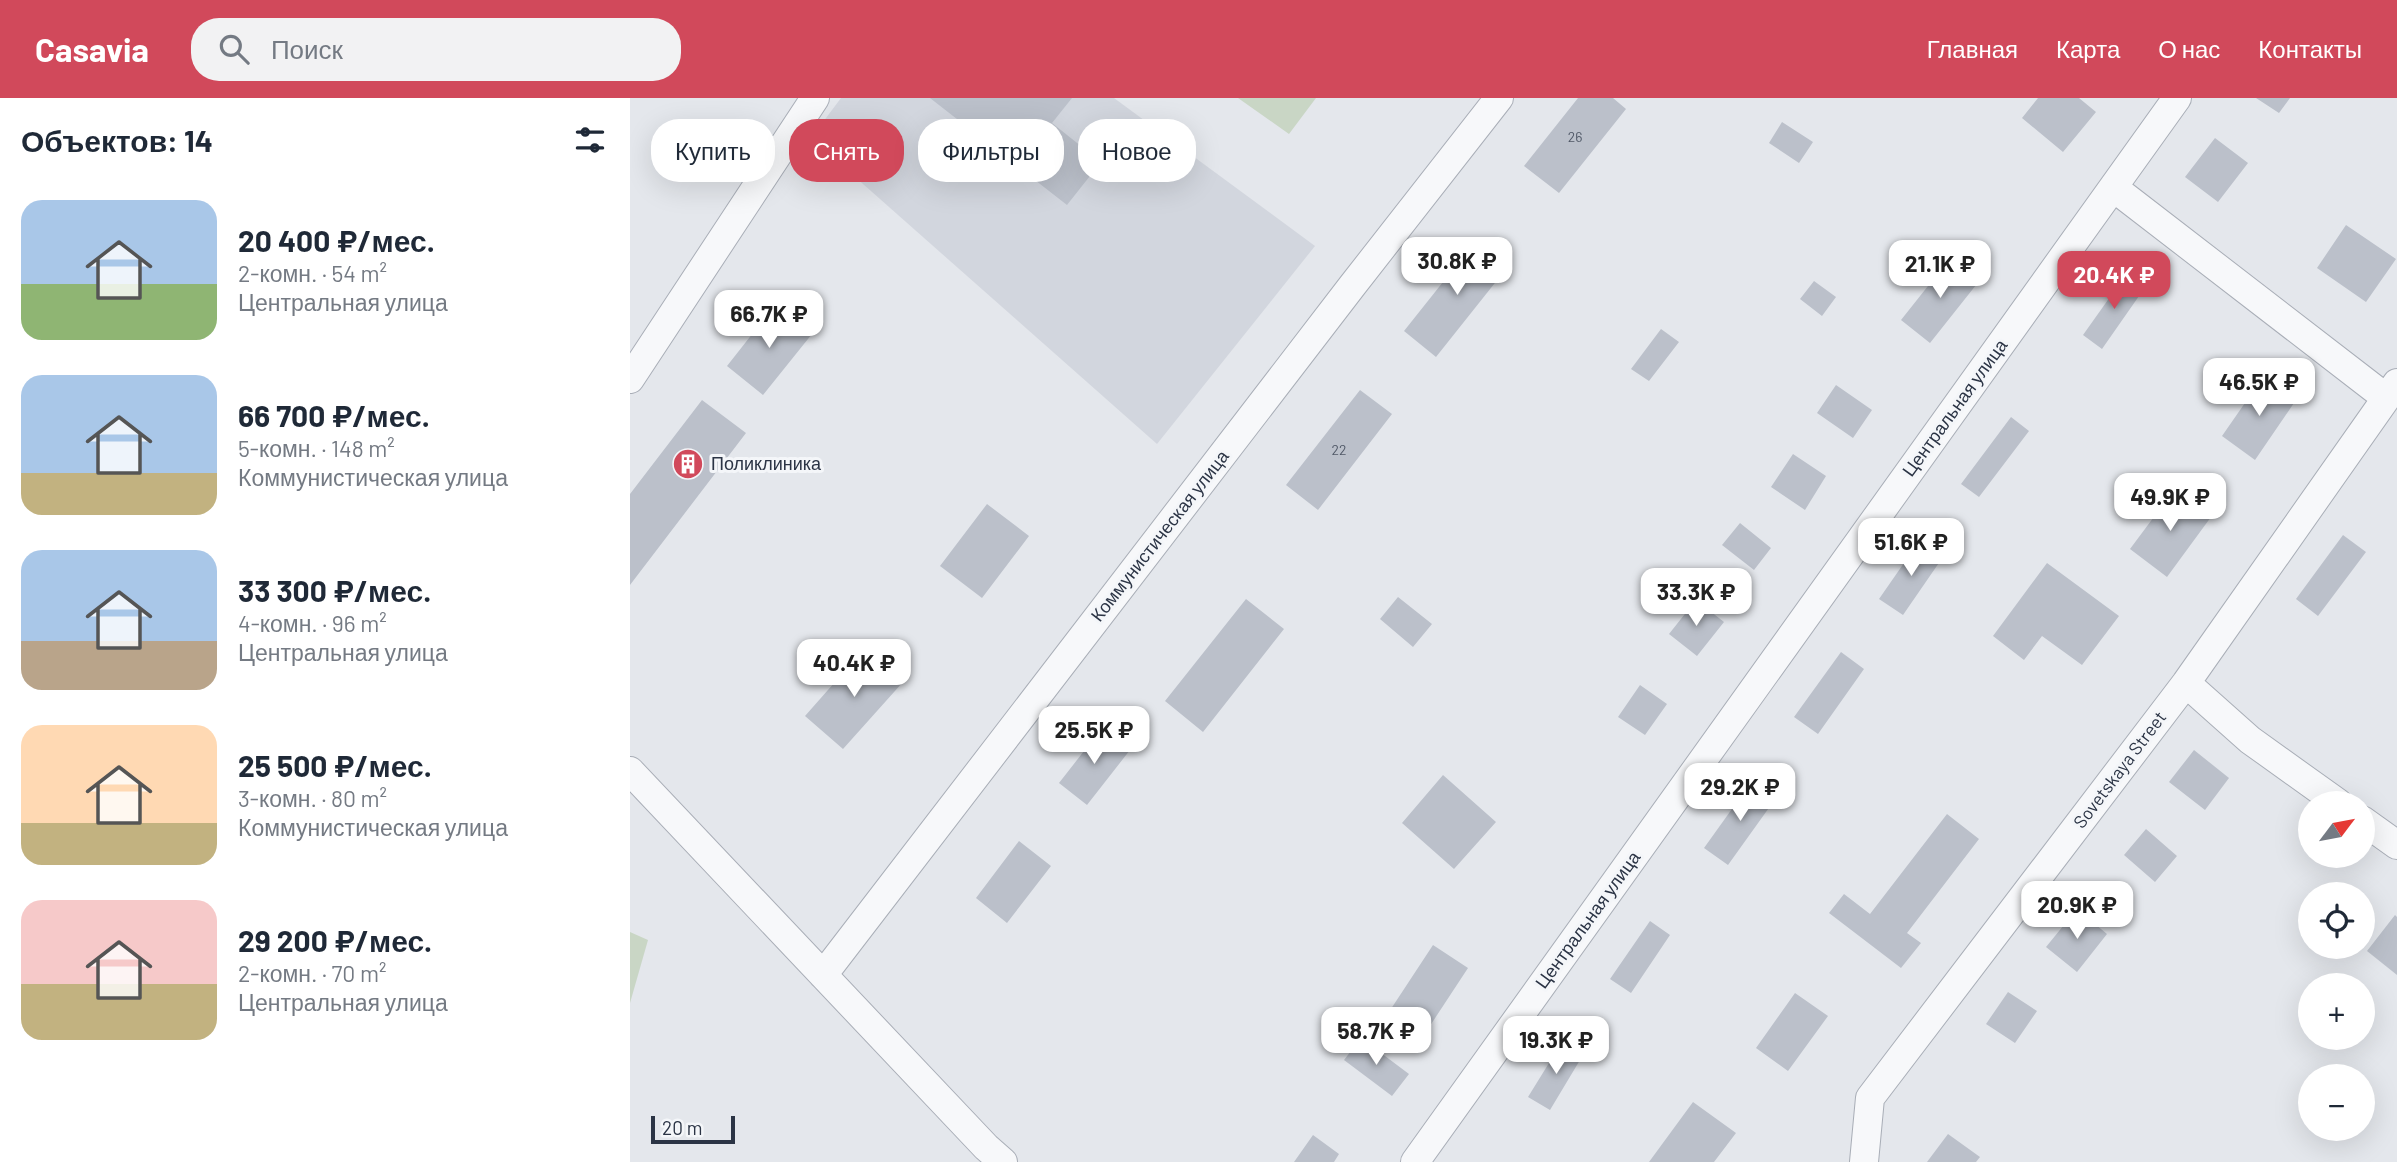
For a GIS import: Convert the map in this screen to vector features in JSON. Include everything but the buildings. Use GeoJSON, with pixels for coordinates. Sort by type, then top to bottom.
{"type":"FeatureCollection","features":[{"type":"Feature","properties":{"kind":"street"},"geometry":{"type":"LineString","coordinates":[[630,379],[815,98]]}},
{"type":"Feature","properties":{"kind":"street","name":"Коммунистическая улица"},"geometry":{"type":"LineString","coordinates":[[823,975],[1499,98]]}},
{"type":"Feature","properties":{"kind":"street","name":"Центральная улица"},"geometry":{"type":"LineString","coordinates":[[1415,1162],[2177,98]]}},
{"type":"Feature","properties":{"kind":"street"},"geometry":{"type":"LineString","coordinates":[[2114,188],[2391,390]]}},
{"type":"Feature","properties":{"kind":"street","name":"Sovetskaya Street"},"geometry":{"type":"LineString","coordinates":[[1864,1162],[1870,1098],[2186,683],[2391,390]]}},
{"type":"Feature","properties":{"kind":"street"},"geometry":{"type":"LineString","coordinates":[[2186,683],[2250,740],[2322,791]]}},
{"type":"Feature","properties":{"kind":"street"},"geometry":{"type":"LineString","coordinates":[[630,771],[1003,1162]]}},
{"type":"Feature","properties":{"kind":"street"},"geometry":{"type":"LineString","coordinates":[[2375,829],[2397,845]]}},
{"type":"Feature","properties":{"kind":"shaded area"},"geometry":{"type":"Polygon","coordinates":[[[841,98],[1114,98],[1143,119],[1078,119],[1078,182],[1196,182],[1196,158],[1315,246],[1157,444],[861,182],[904,182],[904,119],[825,119],[841,98]]]}},
{"type":"Feature","properties":{"kind":"green space"},"geometry":{"type":"Polygon","coordinates":[[[1238,98],[1316,98],[1289,134],[1238,98]]]}},
{"type":"Feature","properties":{"kind":"green space"},"geometry":{"type":"Polygon","coordinates":[[[630,932],[648,940],[630,1003],[630,932]]]}},
{"type":"Feature","properties":{"kind":"place","name":"Поликлиника"},"geometry":{"type":"Point","coordinates":[688,464]}}]}
